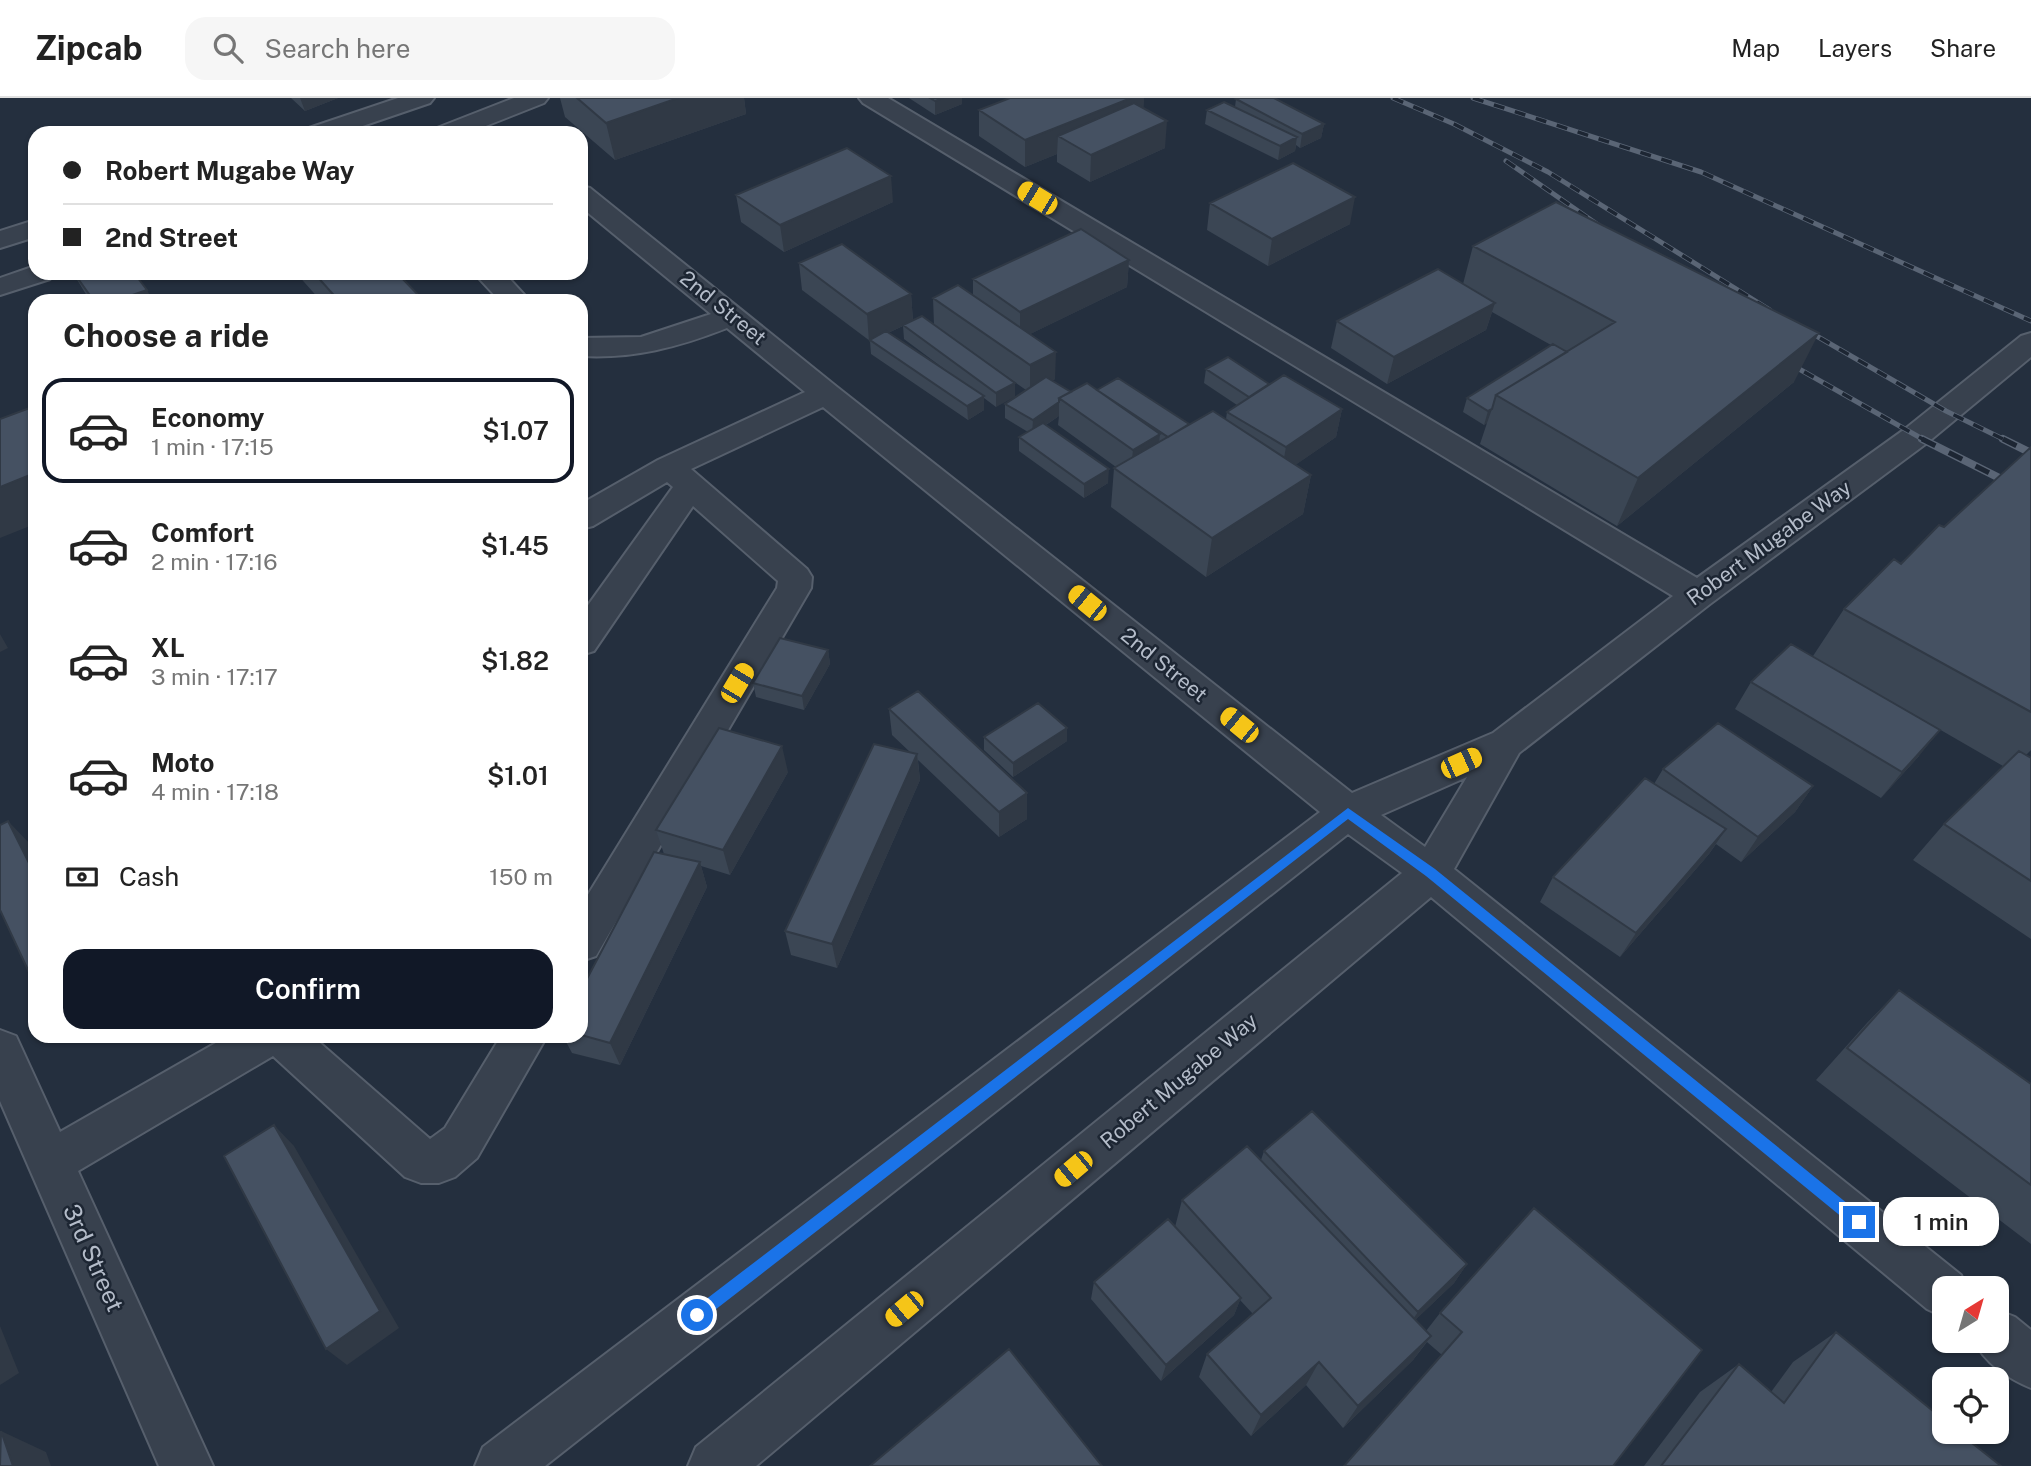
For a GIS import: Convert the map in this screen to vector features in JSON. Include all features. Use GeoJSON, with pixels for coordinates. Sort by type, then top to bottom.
{"type":"FeatureCollection","features":[{"type":"Feature","properties":{"kind":"street"},"geometry":{"type":"LineString","coordinates":[[339,126],[422,98]]}},
{"type":"Feature","properties":{"kind":"street"},"geometry":{"type":"LineString","coordinates":[[463,98],[497,126],[536,98]]}},
{"type":"Feature","properties":{"kind":"street"},"geometry":{"type":"LineString","coordinates":[[871,98],[1698,595]]}},
{"type":"Feature","properties":{"kind":"street","name":"2nd Street"},"geometry":{"type":"LineString","coordinates":[[588,200],[1348,812],[1431,873],[1932,1282]]}},
{"type":"Feature","properties":{"kind":"street"},"geometry":{"type":"LineString","coordinates":[[0,240],[28,230]]}},
{"type":"Feature","properties":{"kind":"street"},"geometry":{"type":"LineString","coordinates":[[0,287],[28,277]]}},
{"type":"Feature","properties":{"kind":"street"},"geometry":{"type":"LineString","coordinates":[[495,280],[509,294]]}},
{"type":"Feature","properties":{"kind":"street"},"geometry":{"type":"LineString","coordinates":[[588,348],[659,344],[733,316]]}},
{"type":"Feature","properties":{"kind":"street","name":"Robert Mugabe Way"},"geometry":{"type":"LineString","coordinates":[[502,1466],[1348,812],[1506,743],[1698,595],[1916,436],[2031,342]]}},
{"type":"Feature","properties":{"kind":"street"},"geometry":{"type":"LineString","coordinates":[[588,515],[680,476],[826,394]]}},
{"type":"Feature","properties":{"kind":"street"},"geometry":{"type":"LineString","coordinates":[[588,630],[680,476]]}},
{"type":"Feature","properties":{"kind":"street"},"geometry":{"type":"LineString","coordinates":[[588,931],[794,588],[795,578],[680,476]]}},
{"type":"Feature","properties":{"kind":"street","name":"Robert Mugabe Way"},"geometry":{"type":"LineString","coordinates":[[715,1466],[1431,873],[1506,743]]}},
{"type":"Feature","properties":{"kind":"street"},"geometry":{"type":"LineString","coordinates":[[50,1162],[256,1043]]}},
{"type":"Feature","properties":{"kind":"street"},"geometry":{"type":"LineString","coordinates":[[289,1043],[421,1161],[439,1161],[461,1143],[521,1043]]}},
{"type":"Feature","properties":{"kind":"street","name":"3rd Street"},"geometry":{"type":"LineString","coordinates":[[0,1050],[186,1466]]}},
{"type":"Feature","properties":{"kind":"street"},"geometry":{"type":"LineString","coordinates":[[2009,1345],[2031,1363]]}},
{"type":"Feature","properties":{"kind":"building"},"geometry":{"type":"Polygon","coordinates":[[[577,98],[678,98],[606,123],[577,98]]]}},
{"type":"Feature","properties":{"kind":"building"},"geometry":{"type":"Polygon","coordinates":[[[1010,98],[1131,98],[1025,140],[979,110],[1010,98]]]}},
{"type":"Feature","properties":{"kind":"building"},"geometry":{"type":"Polygon","coordinates":[[[1274,98],[1324,124],[1302,134],[1236,99],[1274,98]]]}},
{"type":"Feature","properties":{"kind":"building"},"geometry":{"type":"Polygon","coordinates":[[[1224,102],[1297,137],[1280,146],[1207,110],[1224,102]]]}},
{"type":"Feature","properties":{"kind":"building"},"geometry":{"type":"Polygon","coordinates":[[[1134,103],[1167,121],[1091,155],[1058,136],[1134,103]]]}},
{"type":"Feature","properties":{"kind":"building"},"geometry":{"type":"Polygon","coordinates":[[[847,148],[891,176],[780,225],[736,195],[847,148]]]}},
{"type":"Feature","properties":{"kind":"building"},"geometry":{"type":"Polygon","coordinates":[[[1293,163],[1355,197],[1272,239],[1210,203],[1293,163]]]}},
{"type":"Feature","properties":{"kind":"building"},"geometry":{"type":"Polygon","coordinates":[[[1556,202],[1819,333],[1638,478],[1496,395],[1615,322],[1473,246],[1556,202]]]}},
{"type":"Feature","properties":{"kind":"building"},"geometry":{"type":"Polygon","coordinates":[[[1081,229],[1129,260],[1020,312],[973,279],[1081,229]]]}},
{"type":"Feature","properties":{"kind":"building"},"geometry":{"type":"Polygon","coordinates":[[[842,244],[911,294],[867,314],[799,263],[842,244]]]}},
{"type":"Feature","properties":{"kind":"building"},"geometry":{"type":"Polygon","coordinates":[[[1438,269],[1495,303],[1394,357],[1337,321],[1438,269]]]}},
{"type":"Feature","properties":{"kind":"building"},"geometry":{"type":"Polygon","coordinates":[[[79,280],[139,280],[147,290],[135,294],[89,294],[79,280]]]}},
{"type":"Feature","properties":{"kind":"building"},"geometry":{"type":"Polygon","coordinates":[[[320,280],[404,280],[417,294],[333,294],[320,280]]]}},
{"type":"Feature","properties":{"kind":"building"},"geometry":{"type":"Polygon","coordinates":[[[958,285],[1056,352],[1030,365],[933,298],[958,285]]]}},
{"type":"Feature","properties":{"kind":"building"},"geometry":{"type":"Polygon","coordinates":[[[922,316],[1015,383],[996,393],[903,325],[922,316]]]}},
{"type":"Feature","properties":{"kind":"building"},"geometry":{"type":"Polygon","coordinates":[[[886,331],[984,396],[967,406],[870,340],[886,331]]]}},
{"type":"Feature","properties":{"kind":"building"},"geometry":{"type":"Polygon","coordinates":[[[1553,344],[1567,352],[1496,395],[1492,409],[1488,411],[1467,398],[1553,344]]]}},
{"type":"Feature","properties":{"kind":"building"},"geometry":{"type":"Polygon","coordinates":[[[1228,357],[1269,384],[1249,397],[1206,369],[1228,357]]]}},
{"type":"Feature","properties":{"kind":"building"},"geometry":{"type":"Polygon","coordinates":[[[1284,375],[1342,409],[1286,447],[1227,412],[1284,375]]]}},
{"type":"Feature","properties":{"kind":"building"},"geometry":{"type":"Polygon","coordinates":[[[1046,377],[1071,392],[1059,398],[1059,402],[1033,420],[1005,404],[1046,377]]]}},
{"type":"Feature","properties":{"kind":"building"},"geometry":{"type":"Polygon","coordinates":[[[1118,378],[1189,424],[1168,437],[1097,390],[1118,378]]]}},
{"type":"Feature","properties":{"kind":"building"},"geometry":{"type":"Polygon","coordinates":[[[1087,383],[1160,434],[1133,450],[1059,398],[1087,383]]]}},
{"type":"Feature","properties":{"kind":"building"},"geometry":{"type":"Polygon","coordinates":[[[28,409],[28,476],[0,487],[0,419],[28,409]]]}},
{"type":"Feature","properties":{"kind":"building"},"geometry":{"type":"Polygon","coordinates":[[[1213,411],[1311,475],[1212,538],[1114,468],[1213,411]]]}},
{"type":"Feature","properties":{"kind":"building"},"geometry":{"type":"Polygon","coordinates":[[[1043,423],[1109,469],[1084,484],[1019,437],[1043,423]]]}},
{"type":"Feature","properties":{"kind":"building"},"geometry":{"type":"Polygon","coordinates":[[[2031,447],[2031,712],[1844,609],[1894,559],[1901,564],[1939,525],[1944,527],[2031,447]]]}},
{"type":"Feature","properties":{"kind":"building"},"geometry":{"type":"Polygon","coordinates":[[[780,638],[828,650],[802,696],[753,683],[780,638]]]}},
{"type":"Feature","properties":{"kind":"building"},"geometry":{"type":"Polygon","coordinates":[[[1791,644],[1940,730],[1902,772],[1751,682],[1791,644]]]}},
{"type":"Feature","properties":{"kind":"building"},"geometry":{"type":"Polygon","coordinates":[[[918,691],[1027,793],[999,812],[889,709],[918,691]]]}},
{"type":"Feature","properties":{"kind":"building"},"geometry":{"type":"Polygon","coordinates":[[[1038,703],[1067,728],[1013,763],[984,737],[1038,703]]]}},
{"type":"Feature","properties":{"kind":"building"},"geometry":{"type":"Polygon","coordinates":[[[1718,723],[1813,786],[1758,837],[1663,769],[1718,723]]]}},
{"type":"Feature","properties":{"kind":"building"},"geometry":{"type":"Polygon","coordinates":[[[719,728],[782,746],[723,850],[656,830],[719,728]]]}},
{"type":"Feature","properties":{"kind":"building"},"geometry":{"type":"Polygon","coordinates":[[[874,744],[917,754],[832,944],[785,931],[874,744]]]}},
{"type":"Feature","properties":{"kind":"building"},"geometry":{"type":"Polygon","coordinates":[[[2019,751],[2031,758],[2031,881],[1944,824],[2019,751]]]}},
{"type":"Feature","properties":{"kind":"building"},"geometry":{"type":"Polygon","coordinates":[[[1645,778],[1726,829],[1636,933],[1553,877],[1645,778]]]}},
{"type":"Feature","properties":{"kind":"building"},"geometry":{"type":"Polygon","coordinates":[[[8,821],[28,861],[28,970],[0,910],[0,825],[8,821]]]}},
{"type":"Feature","properties":{"kind":"building"},"geometry":{"type":"Polygon","coordinates":[[[654,852],[700,862],[610,1043],[588,1037],[588,977],[654,852]]]}},
{"type":"Feature","properties":{"kind":"building"},"geometry":{"type":"Polygon","coordinates":[[[1899,990],[2031,1084],[2031,1185],[1847,1048],[1899,990]]]}},
{"type":"Feature","properties":{"kind":"building"},"geometry":{"type":"Polygon","coordinates":[[[1312,1111],[1467,1264],[1418,1312],[1264,1151],[1312,1111]]]}},
{"type":"Feature","properties":{"kind":"building"},"geometry":{"type":"Polygon","coordinates":[[[274,1125],[380,1311],[326,1349],[224,1156],[274,1125]]]}},
{"type":"Feature","properties":{"kind":"building"},"geometry":{"type":"Polygon","coordinates":[[[1247,1146],[1431,1336],[1358,1406],[1319,1362],[1261,1415],[1207,1354],[1271,1298],[1182,1200],[1247,1146]]]}},
{"type":"Feature","properties":{"kind":"building"},"geometry":{"type":"Polygon","coordinates":[[[1534,1208],[1702,1350],[1613,1466],[1344,1466],[1462,1332],[1440,1313],[1534,1208]]]}},
{"type":"Feature","properties":{"kind":"building"},"geometry":{"type":"Polygon","coordinates":[[[1168,1219],[1241,1298],[1166,1365],[1094,1282],[1168,1219]]]}},
{"type":"Feature","properties":{"kind":"building"},"geometry":{"type":"Polygon","coordinates":[[[1836,1332],[1932,1410],[1932,1444],[1973,1444],[2001,1466],[1661,1466],[1739,1364],[1784,1403],[1836,1332]]]}},
{"type":"Feature","properties":{"kind":"building"},"geometry":{"type":"Polygon","coordinates":[[[1009,1349],[1102,1466],[870,1466],[1009,1349]]]}},
{"type":"Feature","properties":{"kind":"building"},"geometry":{"type":"Polygon","coordinates":[[[1,1431],[13,1466],[0,1466],[1,1431]]]}},
{"type":"Feature","properties":{"kind":"railway"},"geometry":{"type":"LineString","coordinates":[[1393,98],[1454,124],[1548,172],[1770,310]]}},
{"type":"Feature","properties":{"kind":"railway"},"geometry":{"type":"LineString","coordinates":[[1473,98],[1701,172],[2031,321]]}},
{"type":"Feature","properties":{"kind":"railway"},"geometry":{"type":"LineString","coordinates":[[1506,161],[1604,229]]}},
{"type":"Feature","properties":{"kind":"railway"},"geometry":{"type":"LineString","coordinates":[[1801,327],[1946,411],[2007,441]]}},
{"type":"Feature","properties":{"kind":"railway"},"geometry":{"type":"LineString","coordinates":[[1785,361],[1926,441]]}},
{"type":"Feature","properties":{"kind":"railway"},"geometry":{"type":"LineString","coordinates":[[1922,439],[2031,494]]}},
{"type":"Feature","properties":{"kind":"railway"},"geometry":{"type":"LineString","coordinates":[[2003,439],[2007,441]]}},
{"type":"Feature","properties":{"kind":"railway"},"geometry":{"type":"LineString","coordinates":[[2007,441],[2031,453]]}},
{"type":"Feature","properties":{"kind":"route"},"geometry":{"type":"LineString","coordinates":[[697,1315],[1348,812],[1431,873],[1859,1222]]}}]}
